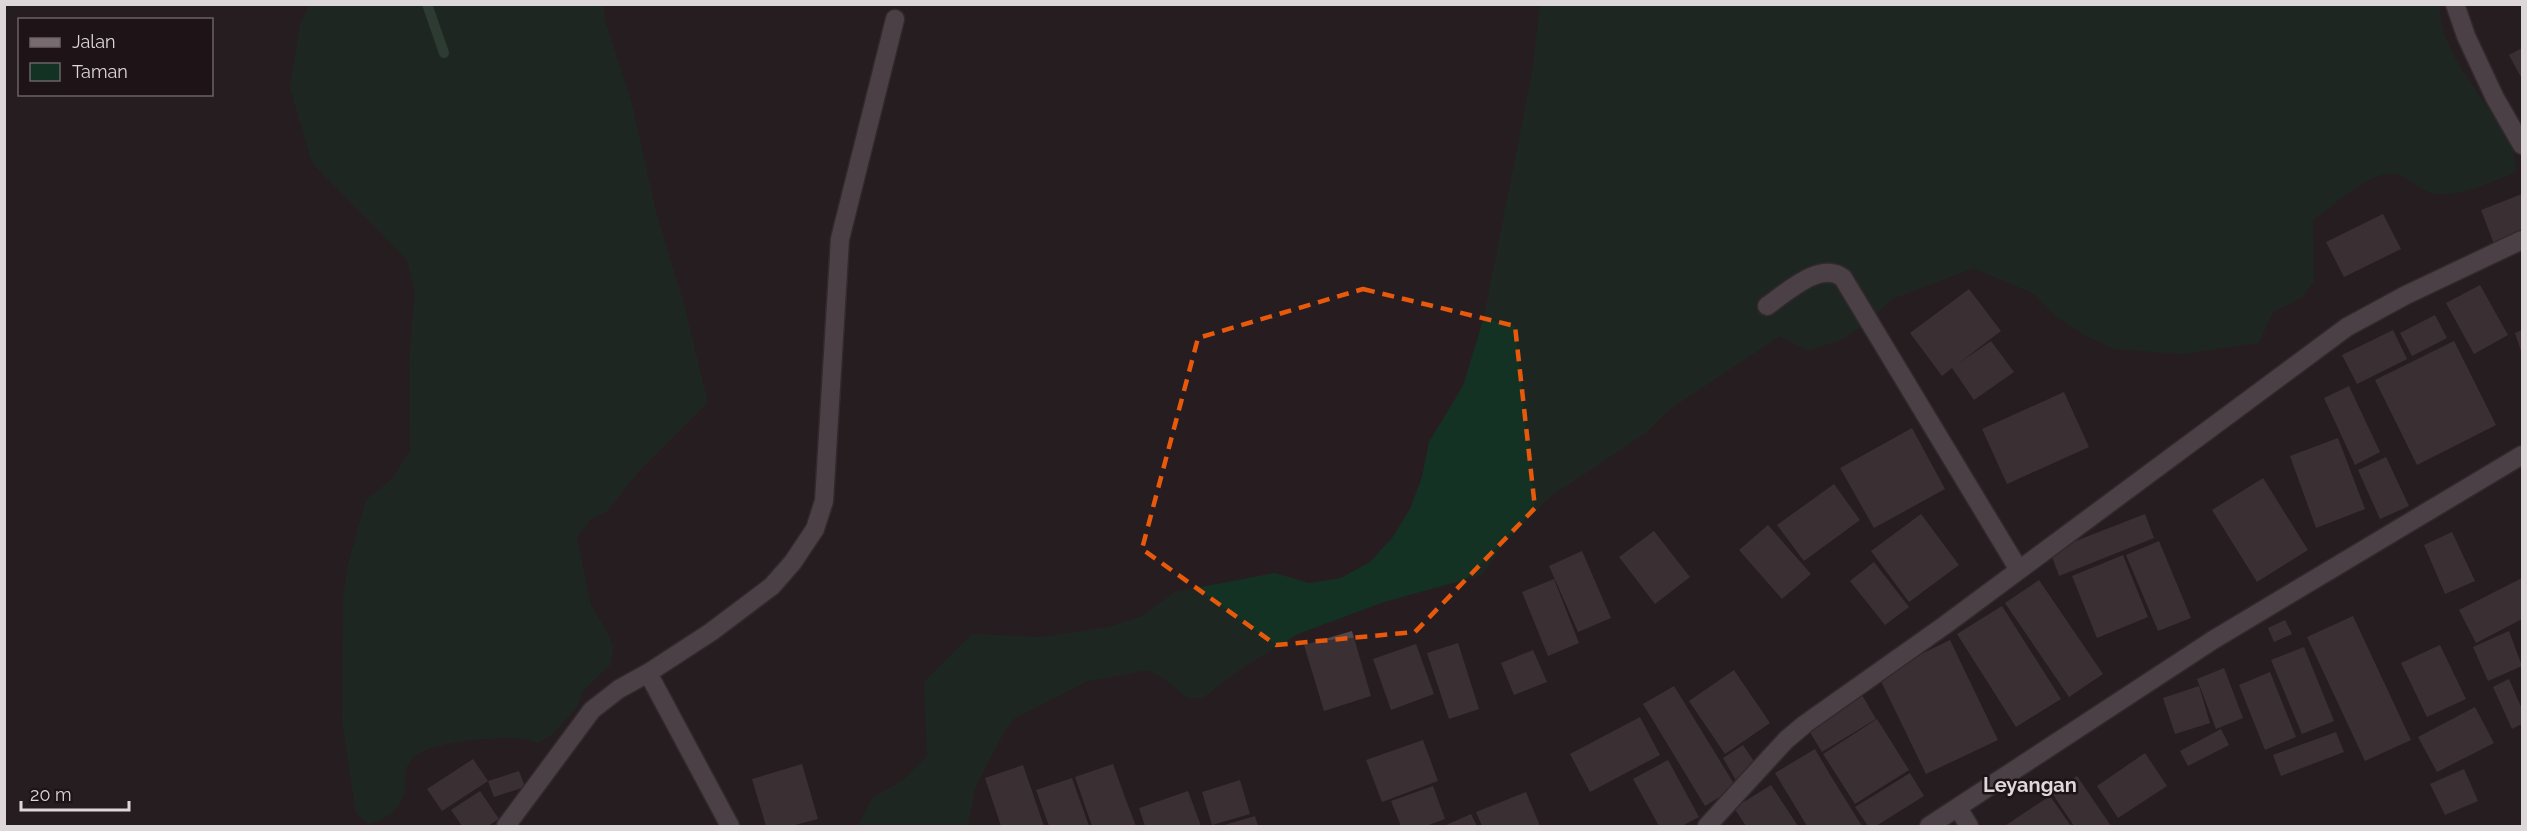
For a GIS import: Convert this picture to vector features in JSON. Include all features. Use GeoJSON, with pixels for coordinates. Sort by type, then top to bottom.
{"type":"FeatureCollection","features":[{"type":"Feature","properties":{"kind":"street"},"geometry":{"type":"LineString","coordinates":[[2455,4],[2466,36],[2495,98],[2523,145]]}},
{"type":"Feature","properties":{"kind":"street"},"geometry":{"type":"LineString","coordinates":[[506,826],[592,710],[619,689],[711,632],[772,586],[793,562],[815,529],[824,501],[840,239],[896,20]]}},
{"type":"Feature","properties":{"kind":"street"},"geometry":{"type":"LineString","coordinates":[[1707,826],[1786,740],[1805,724],[2019,570],[2347,327],[2388,304],[2523,240]]}},
{"type":"Feature","properties":{"kind":"street"},"geometry":{"type":"LineString","coordinates":[[1767,306],[1804,281],[1823,273],[1837,273],[1843,278],[2019,570]]}},
{"type":"Feature","properties":{"kind":"street"},"geometry":{"type":"LineString","coordinates":[[1929,826],[2212,640],[2523,455]]}},
{"type":"Feature","properties":{"kind":"street"},"geometry":{"type":"LineString","coordinates":[[648,673],[730,826]]}},
{"type":"Feature","properties":{"kind":"street"},"geometry":{"type":"LineString","coordinates":[[1958,808],[1969,826]]}},
{"type":"Feature","properties":{"kind":"highlighted area"},"geometry":{"type":"Polygon","coordinates":[[[1363,289],[1515,326],[1535,508],[1415,632],[1276,645],[1142,549],[1198,338],[1363,289]]]}},
{"type":"Feature","properties":{"kind":"green space"},"geometry":{"type":"Polygon","coordinates":[[[310,5],[603,5],[605,21],[631,100],[657,216],[682,297],[708,402],[641,469],[607,511],[591,519],[577,538],[591,605],[608,633],[613,648],[610,665],[583,691],[577,707],[552,735],[537,743],[521,738],[478,740],[445,744],[419,754],[411,760],[406,769],[405,791],[400,803],[387,816],[369,824],[356,813],[342,721],[343,598],[348,565],[366,500],[392,479],[410,451],[409,359],[415,293],[407,260],[312,163],[290,88],[300,24],[310,5]]]}},
{"type":"Feature","properties":{"kind":"green space"},"geometry":{"type":"Polygon","coordinates":[[[1540,5],[2440,5],[2441,23],[2447,41],[2467,77],[2511,145],[2516,172],[2475,188],[2452,194],[2426,191],[2406,178],[2394,174],[2378,176],[2359,186],[2313,220],[2314,282],[2301,298],[2273,312],[2259,343],[2181,354],[2114,349],[2084,335],[2057,317],[2034,294],[1974,268],[1892,299],[1867,323],[1841,340],[1808,351],[1780,336],[1670,409],[1647,432],[1550,497],[1502,546],[1482,575],[1384,602],[1298,634],[1245,666],[1204,697],[1189,699],[1163,678],[1148,670],[1088,681],[1015,718],[1005,730],[975,788],[968,826],[858,826],[872,798],[902,781],[927,757],[924,682],[972,634],[1042,637],[1109,627],[1142,616],[1175,592],[1275,573],[1309,583],[1341,578],[1370,562],[1392,538],[1410,509],[1422,477],[1429,442],[1463,386],[1484,317],[1532,73],[1540,5]]]}},
{"type":"Feature","properties":{"kind":"building"},"geometry":{"type":"Polygon","coordinates":[[[2522,48],[2522,79],[2509,55],[2522,48]]]}},
{"type":"Feature","properties":{"kind":"building"},"geometry":{"type":"Polygon","coordinates":[[[2522,194],[2522,232],[2494,244],[2481,210],[2522,194]]]}},
{"type":"Feature","properties":{"kind":"building"},"geometry":{"type":"Polygon","coordinates":[[[2383,214],[2401,249],[2344,277],[2326,242],[2383,214]]]}},
{"type":"Feature","properties":{"kind":"building"},"geometry":{"type":"Polygon","coordinates":[[[2480,285],[2508,335],[2474,354],[2446,303],[2480,285]]]}},
{"type":"Feature","properties":{"kind":"building"},"geometry":{"type":"Polygon","coordinates":[[[1969,289],[2001,331],[1959,363],[1991,341],[2014,372],[1974,400],[1952,368],[1942,376],[1910,333],[1969,289]]]}},
{"type":"Feature","properties":{"kind":"building"},"geometry":{"type":"Polygon","coordinates":[[[2435,315],[2447,338],[2412,356],[2400,333],[2435,315]]]}},
{"type":"Feature","properties":{"kind":"building"},"geometry":{"type":"Polygon","coordinates":[[[2393,330],[2407,359],[2357,384],[2342,355],[2393,330]]]}},
{"type":"Feature","properties":{"kind":"building"},"geometry":{"type":"Polygon","coordinates":[[[2522,330],[2522,354],[2515,333],[2522,330]]]}},
{"type":"Feature","properties":{"kind":"building"},"geometry":{"type":"Polygon","coordinates":[[[2454,341],[2496,425],[2417,465],[2375,380],[2454,341]]]}},
{"type":"Feature","properties":{"kind":"building"},"geometry":{"type":"Polygon","coordinates":[[[2349,386],[2380,452],[2355,465],[2324,398],[2349,386]]]}},
{"type":"Feature","properties":{"kind":"building"},"geometry":{"type":"Polygon","coordinates":[[[2064,392],[2089,447],[2007,484],[1982,429],[2064,392]]]}},
{"type":"Feature","properties":{"kind":"building"},"geometry":{"type":"Polygon","coordinates":[[[1912,428],[1945,489],[1874,528],[1840,468],[1912,428]]]}},
{"type":"Feature","properties":{"kind":"building"},"geometry":{"type":"Polygon","coordinates":[[[2338,438],[2365,509],[2316,528],[2290,456],[2338,438]]]}},
{"type":"Feature","properties":{"kind":"building"},"geometry":{"type":"Polygon","coordinates":[[[2386,457],[2409,506],[2380,519],[2358,470],[2386,457]]]}},
{"type":"Feature","properties":{"kind":"building"},"geometry":{"type":"Polygon","coordinates":[[[2263,478],[2308,550],[2257,582],[2212,510],[2263,478]]]}},
{"type":"Feature","properties":{"kind":"building"},"geometry":{"type":"Polygon","coordinates":[[[1834,484],[1860,520],[1804,561],[1777,525],[1834,484]]]}},
{"type":"Feature","properties":{"kind":"building"},"geometry":{"type":"Polygon","coordinates":[[[1921,514],[1959,565],[1909,602],[1871,551],[1921,514]]]}},
{"type":"Feature","properties":{"kind":"building"},"geometry":{"type":"Polygon","coordinates":[[[2145,514],[2154,538],[2059,576],[2050,551],[2145,514]]]}},
{"type":"Feature","properties":{"kind":"building"},"geometry":{"type":"Polygon","coordinates":[[[1768,525],[1811,574],[1782,599],[1739,550],[1768,525]]]}},
{"type":"Feature","properties":{"kind":"building"},"geometry":{"type":"Polygon","coordinates":[[[1654,531],[1690,577],[1655,604],[1619,557],[1654,531]]]}},
{"type":"Feature","properties":{"kind":"building"},"geometry":{"type":"Polygon","coordinates":[[[2452,532],[2475,581],[2445,594],[2424,545],[2452,532]]]}},
{"type":"Feature","properties":{"kind":"building"},"geometry":{"type":"Polygon","coordinates":[[[2159,541],[2191,618],[2158,631],[2126,555],[2159,541]]]}},
{"type":"Feature","properties":{"kind":"building"},"geometry":{"type":"Polygon","coordinates":[[[1582,551],[1611,618],[1578,632],[1549,566],[1582,551]]]}},
{"type":"Feature","properties":{"kind":"building"},"geometry":{"type":"Polygon","coordinates":[[[2123,555],[2148,617],[2097,638],[2072,576],[2123,555]]]}},
{"type":"Feature","properties":{"kind":"building"},"geometry":{"type":"Polygon","coordinates":[[[1874,562],[1909,607],[1885,625],[1850,581],[1874,562]]]}},
{"type":"Feature","properties":{"kind":"building"},"geometry":{"type":"Polygon","coordinates":[[[2522,578],[2522,619],[2476,643],[2459,610],[2522,578]]]}},
{"type":"Feature","properties":{"kind":"building"},"geometry":{"type":"Polygon","coordinates":[[[1554,579],[1579,643],[1548,656],[1522,592],[1554,579]]]}},
{"type":"Feature","properties":{"kind":"building"},"geometry":{"type":"Polygon","coordinates":[[[2039,580],[2103,674],[2069,697],[2005,603],[2039,580]]]}},
{"type":"Feature","properties":{"kind":"building"},"geometry":{"type":"Polygon","coordinates":[[[2002,606],[2061,699],[2016,727],[1957,634],[2002,606]]]}},
{"type":"Feature","properties":{"kind":"building"},"geometry":{"type":"Polygon","coordinates":[[[2353,616],[2411,740],[2365,761],[2307,637],[2353,616]]]}},
{"type":"Feature","properties":{"kind":"building"},"geometry":{"type":"Polygon","coordinates":[[[2285,620],[2292,634],[2274,642],[2268,628],[2285,620]]]}},
{"type":"Feature","properties":{"kind":"building"},"geometry":{"type":"Polygon","coordinates":[[[1352,631],[1371,696],[1324,711],[1304,645],[1352,631]]]}},
{"type":"Feature","properties":{"kind":"building"},"geometry":{"type":"Polygon","coordinates":[[[2509,631],[2522,666],[2488,681],[2473,647],[2509,631]]]}},
{"type":"Feature","properties":{"kind":"building"},"geometry":{"type":"Polygon","coordinates":[[[1950,640],[1998,740],[1926,774],[1878,675],[1950,640]]]}},
{"type":"Feature","properties":{"kind":"building"},"geometry":{"type":"Polygon","coordinates":[[[1458,643],[1479,709],[1449,719],[1427,653],[1458,643]]]}},
{"type":"Feature","properties":{"kind":"building"},"geometry":{"type":"Polygon","coordinates":[[[1416,644],[1434,694],[1391,710],[1373,659],[1416,644]]]}},
{"type":"Feature","properties":{"kind":"building"},"geometry":{"type":"Polygon","coordinates":[[[2440,645],[2466,699],[2427,717],[2401,663],[2440,645]]]}},
{"type":"Feature","properties":{"kind":"building"},"geometry":{"type":"Polygon","coordinates":[[[2304,647],[2334,721],[2302,734],[2271,660],[2304,647]]]}},
{"type":"Feature","properties":{"kind":"building"},"geometry":{"type":"Polygon","coordinates":[[[1533,650],[1547,682],[1514,695],[1501,663],[1533,650]]]}},
{"type":"Feature","properties":{"kind":"building"},"geometry":{"type":"Polygon","coordinates":[[[2224,668],[2243,718],[2216,729],[2197,679],[2224,668]]]}},
{"type":"Feature","properties":{"kind":"building"},"geometry":{"type":"Polygon","coordinates":[[[1734,670],[1770,723],[1725,754],[1689,701],[1734,670]]]}},
{"type":"Feature","properties":{"kind":"building"},"geometry":{"type":"Polygon","coordinates":[[[2270,672],[2296,737],[2265,750],[2239,685],[2270,672]]]}},
{"type":"Feature","properties":{"kind":"building"},"geometry":{"type":"Polygon","coordinates":[[[2509,679],[2522,709],[2522,724],[2512,729],[2493,687],[2509,679]]]}},
{"type":"Feature","properties":{"kind":"building"},"geometry":{"type":"Polygon","coordinates":[[[1674,686],[1736,787],[1705,806],[1643,704],[1674,686]]]}},
{"type":"Feature","properties":{"kind":"building"},"geometry":{"type":"Polygon","coordinates":[[[2199,686],[2210,723],[2175,734],[2163,698],[2199,686]]]}},
{"type":"Feature","properties":{"kind":"building"},"geometry":{"type":"Polygon","coordinates":[[[1862,695],[1876,719],[1822,752],[1808,729],[1862,695]]]}},
{"type":"Feature","properties":{"kind":"building"},"geometry":{"type":"Polygon","coordinates":[[[2475,707],[2494,743],[2437,772],[2418,737],[2475,707]]]}},
{"type":"Feature","properties":{"kind":"building"},"geometry":{"type":"Polygon","coordinates":[[[1640,717],[1660,755],[1590,792],[1570,754],[1640,717]]]}},
{"type":"Feature","properties":{"kind":"building"},"geometry":{"type":"Polygon","coordinates":[[[1877,719],[1909,770],[1855,804],[1823,754],[1877,719]]]}},
{"type":"Feature","properties":{"kind":"building"},"geometry":{"type":"Polygon","coordinates":[[[2221,729],[2229,745],[2188,766],[2180,751],[2221,729]]]}},
{"type":"Feature","properties":{"kind":"building"},"geometry":{"type":"Polygon","coordinates":[[[2336,732],[2344,752],[2281,776],[2273,755],[2336,732]]]}},
{"type":"Feature","properties":{"kind":"building"},"geometry":{"type":"Polygon","coordinates":[[[1423,740],[1438,781],[1382,802],[1366,760],[1423,740]]]}},
{"type":"Feature","properties":{"kind":"building"},"geometry":{"type":"Polygon","coordinates":[[[1743,745],[1759,769],[1737,782],[1723,758],[1743,745]]]}},
{"type":"Feature","properties":{"kind":"building"},"geometry":{"type":"Polygon","coordinates":[[[1815,749],[1862,826],[1807,826],[1775,773],[1815,749]]]}},
{"type":"Feature","properties":{"kind":"building"},"geometry":{"type":"Polygon","coordinates":[[[2145,753],[2167,786],[2118,818],[2097,786],[2145,753]]]}},
{"type":"Feature","properties":{"kind":"building"},"geometry":{"type":"Polygon","coordinates":[[[473,759],[488,781],[442,811],[427,789],[473,759]]]}},
{"type":"Feature","properties":{"kind":"building"},"geometry":{"type":"Polygon","coordinates":[[[1668,760],[1699,817],[1682,826],[1659,826],[1633,779],[1668,760]]]}},
{"type":"Feature","properties":{"kind":"building"},"geometry":{"type":"Polygon","coordinates":[[[802,764],[818,819],[791,826],[766,826],[752,779],[802,764]]]}},
{"type":"Feature","properties":{"kind":"building"},"geometry":{"type":"Polygon","coordinates":[[[1113,764],[1136,826],[1092,826],[1075,777],[1113,764]]]}},
{"type":"Feature","properties":{"kind":"building"},"geometry":{"type":"Polygon","coordinates":[[[1023,765],[1044,826],[1001,826],[985,778],[1023,765]]]}},
{"type":"Feature","properties":{"kind":"building"},"geometry":{"type":"Polygon","coordinates":[[[2464,769],[2478,801],[2445,815],[2430,784],[2464,769]]]}},
{"type":"Feature","properties":{"kind":"building"},"geometry":{"type":"Polygon","coordinates":[[[519,771],[525,787],[494,797],[488,781],[519,771]]]}},
{"type":"Feature","properties":{"kind":"building"},"geometry":{"type":"Polygon","coordinates":[[[1910,773],[1924,796],[1876,826],[1868,826],[1855,807],[1910,773]]]}},
{"type":"Feature","properties":{"kind":"building"},"geometry":{"type":"Polygon","coordinates":[[[2077,776],[2111,826],[2074,826],[2052,793],[2077,776]]]}},
{"type":"Feature","properties":{"kind":"building"},"geometry":{"type":"Polygon","coordinates":[[[1072,778],[1089,826],[1049,826],[1036,790],[1072,778]]]}},
{"type":"Feature","properties":{"kind":"building"},"geometry":{"type":"Polygon","coordinates":[[[1240,780],[1250,814],[1212,825],[1202,792],[1240,780]]]}},
{"type":"Feature","properties":{"kind":"building"},"geometry":{"type":"Polygon","coordinates":[[[1771,785],[1798,826],[1746,826],[1734,808],[1771,785]]]}},
{"type":"Feature","properties":{"kind":"building"},"geometry":{"type":"Polygon","coordinates":[[[1433,786],[1445,819],[1426,826],[1401,826],[1391,801],[1433,786]]]}},
{"type":"Feature","properties":{"kind":"building"},"geometry":{"type":"Polygon","coordinates":[[[480,791],[499,819],[488,826],[462,826],[451,810],[480,791]]]}},
{"type":"Feature","properties":{"kind":"building"},"geometry":{"type":"Polygon","coordinates":[[[1188,791],[1201,826],[1145,826],[1139,808],[1188,791]]]}},
{"type":"Feature","properties":{"kind":"building"},"geometry":{"type":"Polygon","coordinates":[[[1526,792],[1540,826],[1482,826],[1476,812],[1526,792]]]}},
{"type":"Feature","properties":{"kind":"building"},"geometry":{"type":"Polygon","coordinates":[[[2050,796],[2071,826],[2005,826],[2021,815],[2050,796]]]}},
{"type":"Feature","properties":{"kind":"building"},"geometry":{"type":"Polygon","coordinates":[[[1471,814],[1477,826],[1444,826],[1471,814]]]}},
{"type":"Feature","properties":{"kind":"building"},"geometry":{"type":"Polygon","coordinates":[[[1255,816],[1258,826],[1221,826],[1255,816]]]}},
{"type":"Feature","properties":{"kind":"waterway"},"geometry":{"type":"LineString","coordinates":[[427,4],[444,53]]}},
{"type":"Feature","properties":{"kind":"district","name":"Leyangan"},"geometry":{"type":"Point","coordinates":[2030,785]}}]}
